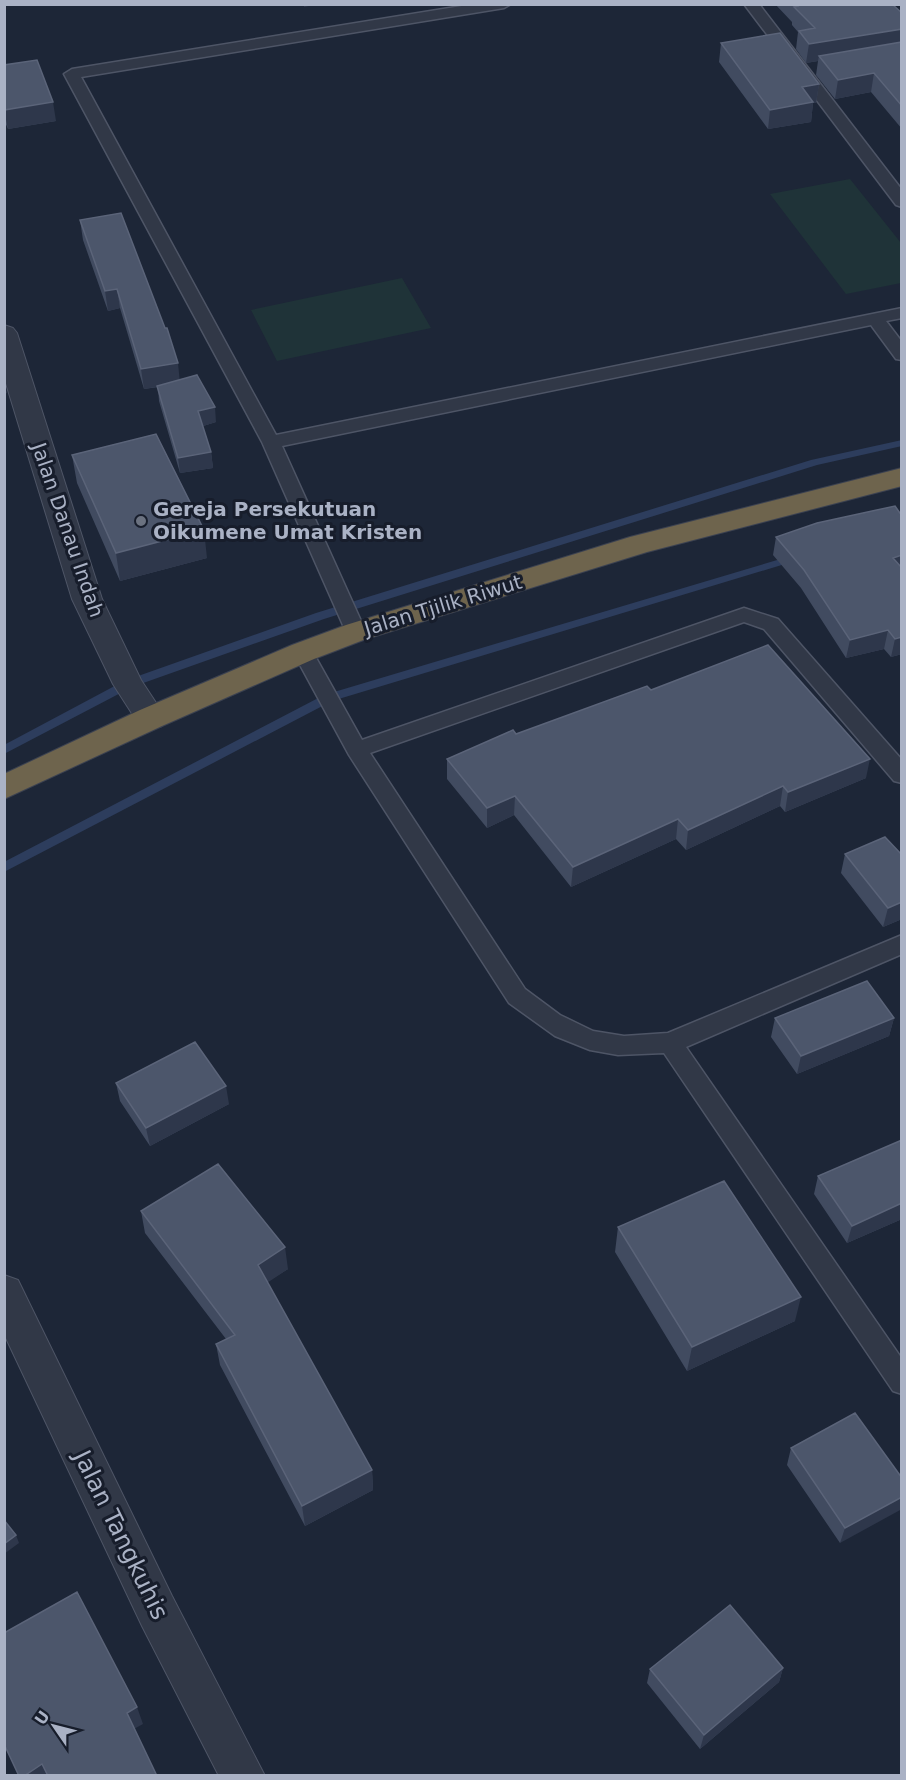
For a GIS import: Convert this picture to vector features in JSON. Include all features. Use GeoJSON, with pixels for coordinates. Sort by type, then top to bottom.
{"type":"FeatureCollection","features":[{"type":"Feature","properties":{"kind":"highway","name":"Jalan Tjilik Riwut"},"geometry":{"type":"LineString","coordinates":[[4,788],[151,717],[303,652],[356,632],[640,544],[902,477]]}},
{"type":"Feature","properties":{"kind":"street","name":"Jalan Danau Indah"},"geometry":{"type":"LineString","coordinates":[[4,333],[87,599],[128,684],[151,717]]}},
{"type":"Feature","properties":{"kind":"street","name":"Jalan Tangkuhis"},"geometry":{"type":"LineString","coordinates":[[4,1292],[157,1611],[243,1776]]}},
{"type":"Feature","properties":{"kind":"lane"},"geometry":{"type":"LineString","coordinates":[[356,632],[271,442],[72,74],[504,4]]}},
{"type":"Feature","properties":{"kind":"lane"},"geometry":{"type":"LineString","coordinates":[[751,4],[808,70],[884,180],[902,202]]}},
{"type":"Feature","properties":{"kind":"lane"},"geometry":{"type":"LineString","coordinates":[[884,180],[902,176]]}},
{"type":"Feature","properties":{"kind":"lane"},"geometry":{"type":"LineString","coordinates":[[271,442],[902,313]]}},
{"type":"Feature","properties":{"kind":"lane"},"geometry":{"type":"LineString","coordinates":[[875,318],[902,355]]}},
{"type":"Feature","properties":{"kind":"lane"},"geometry":{"type":"LineString","coordinates":[[357,750],[744,615],[771,624],[902,775]]}},
{"type":"Feature","properties":{"kind":"lane"},"geometry":{"type":"LineString","coordinates":[[303,652],[357,750],[517,996],[541,1016],[588,1040],[615,1045],[670,1043],[902,944]]}},
{"type":"Feature","properties":{"kind":"lane"},"geometry":{"type":"LineString","coordinates":[[670,1043],[902,1382]]}},
{"type":"Feature","properties":{"kind":"green space"},"geometry":{"type":"Polygon","coordinates":[[[850,179],[901,243],[901,283],[846,294],[770,194],[850,179]]]}},
{"type":"Feature","properties":{"kind":"green space"},"geometry":{"type":"Polygon","coordinates":[[[402,278],[431,328],[277,361],[251,310],[402,278]]]}},
{"type":"Feature","properties":{"kind":"building"},"geometry":{"type":"Polygon","coordinates":[[[796,4],[892,4],[902,13],[902,29],[809,44],[799,31],[815,28],[794,7],[798,6],[796,4]]]}},
{"type":"Feature","properties":{"kind":"building"},"geometry":{"type":"Polygon","coordinates":[[[780,33],[819,84],[802,87],[813,102],[770,110],[721,43],[780,33]]]}},
{"type":"Feature","properties":{"kind":"building"},"geometry":{"type":"Polygon","coordinates":[[[902,42],[902,106],[874,73],[838,80],[819,56],[902,42]]]}},
{"type":"Feature","properties":{"kind":"building"},"geometry":{"type":"Polygon","coordinates":[[[37,60],[53,102],[4,110],[4,65],[37,60]]]}},
{"type":"Feature","properties":{"kind":"building"},"geometry":{"type":"Polygon","coordinates":[[[121,213],[165,328],[167,328],[178,363],[141,369],[117,289],[105,291],[80,220],[121,213]]]}},
{"type":"Feature","properties":{"kind":"building"},"geometry":{"type":"Polygon","coordinates":[[[197,375],[215,407],[198,411],[211,452],[178,458],[157,386],[197,375]]]}},
{"type":"Feature","properties":{"kind":"building","name":"Gereja Persekutuan Oikumene Umat Kristen"},"geometry":{"type":"Polygon","coordinates":[[[156,434],[204,530],[116,553],[72,455],[156,434]]]}},
{"type":"Feature","properties":{"kind":"building"},"geometry":{"type":"Polygon","coordinates":[[[895,506],[902,516],[902,555],[893,558],[902,568],[902,637],[895,639],[888,630],[850,640],[804,570],[776,537],[817,523],[895,506]]]}},
{"type":"Feature","properties":{"kind":"building"},"geometry":{"type":"Polygon","coordinates":[[[768,645],[870,759],[788,792],[783,786],[688,830],[678,819],[573,867],[515,796],[487,808],[447,759],[513,730],[516,734],[647,686],[651,690],[768,645]]]}},
{"type":"Feature","properties":{"kind":"building"},"geometry":{"type":"Polygon","coordinates":[[[885,837],[902,855],[902,902],[888,908],[845,854],[885,837]]]}},
{"type":"Feature","properties":{"kind":"building"},"geometry":{"type":"Polygon","coordinates":[[[867,981],[894,1018],[801,1056],[775,1018],[867,981]]]}},
{"type":"Feature","properties":{"kind":"building"},"geometry":{"type":"Polygon","coordinates":[[[195,1042],[226,1086],[146,1128],[116,1083],[195,1042]]]}},
{"type":"Feature","properties":{"kind":"building"},"geometry":{"type":"Polygon","coordinates":[[[902,1140],[902,1203],[852,1226],[818,1176],[902,1140]]]}},
{"type":"Feature","properties":{"kind":"building"},"geometry":{"type":"Polygon","coordinates":[[[218,1164],[285,1247],[258,1265],[372,1470],[302,1506],[216,1344],[235,1335],[141,1211],[218,1164]]]}},
{"type":"Feature","properties":{"kind":"building"},"geometry":{"type":"Polygon","coordinates":[[[724,1181],[801,1297],[692,1347],[618,1227],[724,1181]]]}},
{"type":"Feature","properties":{"kind":"building"},"geometry":{"type":"Polygon","coordinates":[[[855,1413],[902,1478],[902,1497],[845,1528],[791,1448],[855,1413]]]}},
{"type":"Feature","properties":{"kind":"building"},"geometry":{"type":"Polygon","coordinates":[[[4,1520],[16,1535],[4,1544],[4,1520]]]}},
{"type":"Feature","properties":{"kind":"building"},"geometry":{"type":"Polygon","coordinates":[[[77,1592],[137,1707],[127,1713],[157,1776],[48,1776],[42,1764],[24,1776],[19,1776],[4,1744],[4,1633],[77,1592]]]}},
{"type":"Feature","properties":{"kind":"building"},"geometry":{"type":"Polygon","coordinates":[[[730,1605],[783,1668],[704,1735],[650,1669],[730,1605]]]}},
{"type":"Feature","properties":{"kind":"waterway"},"geometry":{"type":"LineString","coordinates":[[4,750],[128,684],[320,616],[815,462],[902,443]]}},
{"type":"Feature","properties":{"kind":"waterway"},"geometry":{"type":"LineString","coordinates":[[4,868],[328,698],[794,558]]}},
{"type":"Feature","properties":{"kind":"place","name":"Gereja Persekutuan Oikumene Umat Kristen"},"geometry":{"type":"Point","coordinates":[141,521]}}]}
